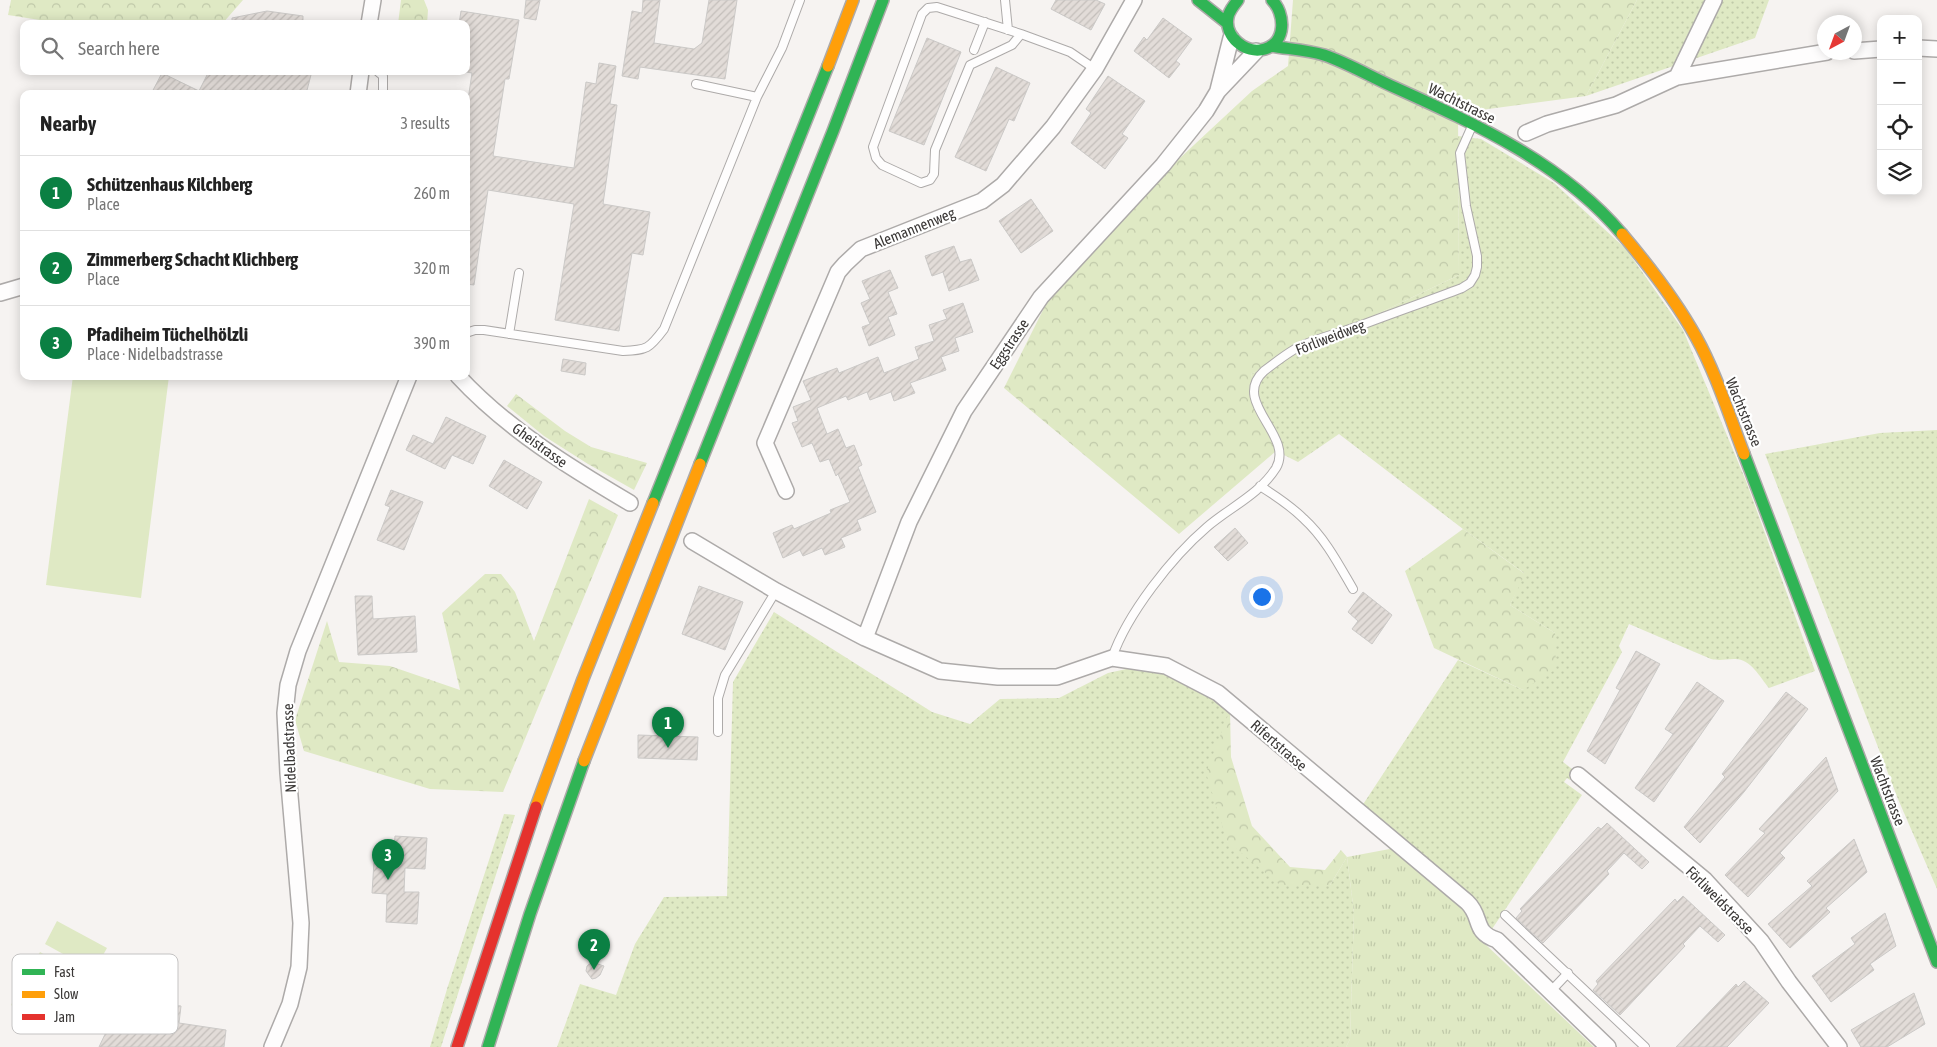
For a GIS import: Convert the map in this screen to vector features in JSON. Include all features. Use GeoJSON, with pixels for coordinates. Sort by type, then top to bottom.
{"type":"FeatureCollection","features":[{"type":"Feature","properties":{"kind":"main road"},"geometry":{"type":"LineString","coordinates":[[458,1047],[522,848],[603,628],[765,228],[853,0]]}},
{"type":"Feature","properties":{"kind":"main road"},"geometry":{"type":"LineString","coordinates":[[488,1047],[551,851],[602,709],[660,561],[786,254],[883,0]]}},
{"type":"Feature","properties":{"kind":"main road"},"geometry":{"type":"LineString","coordinates":[[1198,0],[1229,30],[1244,49],[1256,50],[1271,46],[1280,36],[1286,25],[1280,9],[1274,1]]}},
{"type":"Feature","properties":{"kind":"main road"},"geometry":{"type":"LineString","coordinates":[[1229,30],[1229,10],[1236,0]]}},
{"type":"Feature","properties":{"kind":"main road","name":"Wachtstrasse"},"geometry":{"type":"LineString","coordinates":[[1305,40],[1323,55]]}},
{"type":"Feature","properties":{"kind":"main road","name":"Wachtstrasse"},"geometry":{"type":"LineString","coordinates":[[1271,46],[1323,55],[1512,144],[1569,183],[1610,220],[1660,279],[1696,337],[1728,412],[1826,672],[1935,950],[1937,962]]}},
{"type":"Feature","properties":{"kind":"street"},"geometry":{"type":"LineString","coordinates":[[370,20],[373,0]]}},
{"type":"Feature","properties":{"kind":"street","name":"Alemannenweg"},"geometry":{"type":"LineString","coordinates":[[786,491],[765,444],[838,272],[861,249],[982,201],[1003,185],[1053,127],[1094,70],[1134,0]]}},
{"type":"Feature","properties":{"kind":"street"},"geometry":{"type":"LineString","coordinates":[[1677,77],[1714,0]]}},
{"type":"Feature","properties":{"kind":"street","name":"Eggstrasse"},"geometry":{"type":"LineString","coordinates":[[1218,91],[1229,30]]}},
{"type":"Feature","properties":{"kind":"street"},"geometry":{"type":"LineString","coordinates":[[1922,48],[1937,50]]}},
{"type":"Feature","properties":{"kind":"street"},"geometry":{"type":"LineString","coordinates":[[1862,50],[1877,49]]}},
{"type":"Feature","properties":{"kind":"street","name":"Eggstrasse"},"geometry":{"type":"LineString","coordinates":[[865,638],[909,522],[964,411],[1041,297],[1162,166],[1206,111],[1218,91],[1256,50]]}},
{"type":"Feature","properties":{"kind":"street"},"geometry":{"type":"LineString","coordinates":[[1526,133],[1547,124],[1616,105],[1677,77],[1817,54]]}},
{"type":"Feature","properties":{"kind":"street"},"geometry":{"type":"LineString","coordinates":[[359,90],[360,75]]}},
{"type":"Feature","properties":{"kind":"street"},"geometry":{"type":"LineString","coordinates":[[0,293],[20,287]]}},
{"type":"Feature","properties":{"kind":"street","name":"Nidelbadstrasse"},"geometry":{"type":"LineString","coordinates":[[272,1047],[290,1004],[299,967],[301,923],[285,713],[288,685],[298,651],[407,380]]}},
{"type":"Feature","properties":{"kind":"street","name":"Gheistrasse"},"geometry":{"type":"LineString","coordinates":[[462,380],[489,406],[540,446],[584,476],[630,503]]}},
{"type":"Feature","properties":{"kind":"street"},"geometry":{"type":"LineString","coordinates":[[692,541],[776,591],[865,638]]}},
{"type":"Feature","properties":{"kind":"street","name":"Rifertstrasse"},"geometry":{"type":"LineString","coordinates":[[865,638],[940,671],[998,677],[1057,677],[1112,658],[1166,666],[1218,693],[1466,902],[1476,913],[1484,936],[1497,940],[1608,1047]]}},
{"type":"Feature","properties":{"kind":"street","name":"Förliweidstrasse"},"geometry":{"type":"LineString","coordinates":[[1578,775],[1705,880],[1761,941],[1789,982],[1839,1047]]}},
{"type":"Feature","properties":{"kind":"lane"},"geometry":{"type":"LineString","coordinates":[[470,332],[484,330],[623,351],[643,350],[654,343],[664,329],[757,97],[782,48],[800,0]]}},
{"type":"Feature","properties":{"kind":"lane"},"geometry":{"type":"LineString","coordinates":[[1002,1],[1008,30]]}},
{"type":"Feature","properties":{"kind":"lane"},"geometry":{"type":"LineString","coordinates":[[1021,34],[1012,45],[970,65],[935,150],[934,174],[930,180],[921,183],[882,165],[876,158],[873,147],[922,14],[928,8],[937,7],[1021,34],[1070,52],[1094,70]]}},
{"type":"Feature","properties":{"kind":"lane"},"geometry":{"type":"LineString","coordinates":[[974,50],[985,22]]}},
{"type":"Feature","properties":{"kind":"lane"},"geometry":{"type":"LineString","coordinates":[[382,75],[383,90]]}},
{"type":"Feature","properties":{"kind":"lane"},"geometry":{"type":"LineString","coordinates":[[696,84],[757,97]]}},
{"type":"Feature","properties":{"kind":"lane","name":"Förliweidweg"},"geometry":{"type":"LineString","coordinates":[[1112,658],[1117,644],[1144,600],[1177,556],[1207,527],[1260,486],[1276,467],[1280,453],[1276,440],[1256,404],[1253,391],[1256,380],[1295,349],[1462,288],[1470,283],[1475,275],[1477,256],[1466,206],[1460,152],[1473,124]]}},
{"type":"Feature","properties":{"kind":"lane"},"geometry":{"type":"LineString","coordinates":[[509,334],[519,273]]}},
{"type":"Feature","properties":{"kind":"lane"},"geometry":{"type":"LineString","coordinates":[[1260,486],[1283,500],[1305,519],[1328,547],[1353,589]]}},
{"type":"Feature","properties":{"kind":"lane"},"geometry":{"type":"LineString","coordinates":[[718,732],[718,698],[725,675],[776,591]]}},
{"type":"Feature","properties":{"kind":"lane"},"geometry":{"type":"LineString","coordinates":[[1505,914],[1645,1047]]}},
{"type":"Feature","properties":{"kind":"lane"},"geometry":{"type":"LineString","coordinates":[[1550,992],[1568,973]]}},
{"type":"Feature","properties":{"kind":"green space"},"geometry":{"type":"Polygon","coordinates":[[[11,0],[243,0],[226,20],[40,20],[8,15],[11,0]]]}},
{"type":"Feature","properties":{"kind":"green space"},"geometry":{"type":"Polygon","coordinates":[[[401,0],[424,0],[428,10],[427,20],[398,20],[401,0]]]}},
{"type":"Feature","properties":{"kind":"green space"},"geometry":{"type":"Polygon","coordinates":[[[1293,0],[1637,0],[1586,96],[1458,113],[1459,275],[1251,374],[1276,451],[1179,534],[1004,388],[1066,264],[1252,91],[1288,66],[1293,0]]]}},
{"type":"Feature","properties":{"kind":"green space"},"geometry":{"type":"Polygon","coordinates":[[[1637,0],[1769,0],[1755,38],[1586,96],[1637,0]]]}},
{"type":"Feature","properties":{"kind":"green space"},"geometry":{"type":"Polygon","coordinates":[[[1458,136],[1481,139],[1554,183],[1626,249],[1683,330],[1746,481],[1815,671],[1769,688],[1754,669],[1745,662],[1734,659],[1711,659],[1629,624],[1619,646],[1622,652],[1563,762],[1576,772],[1570,780],[1567,778],[1564,782],[1582,795],[1490,932],[1360,809],[1458,660],[1523,690],[1555,633],[1510,605],[1524,573],[1339,434],[1298,462],[1276,451],[1251,374],[1459,275],[1458,136]]]}},
{"type":"Feature","properties":{"kind":"green space"},"geometry":{"type":"Polygon","coordinates":[[[72,380],[168,380],[141,598],[46,585],[72,380]]]}},
{"type":"Feature","properties":{"kind":"green space"},"geometry":{"type":"Polygon","coordinates":[[[516,394],[565,431],[591,447],[647,463],[634,490],[544,436],[507,406],[516,394]]]}},
{"type":"Feature","properties":{"kind":"green space"},"geometry":{"type":"Polygon","coordinates":[[[1937,430],[1937,889],[1898,799],[1765,454],[1880,433],[1937,430]]]}},
{"type":"Feature","properties":{"kind":"green space"},"geometry":{"type":"Polygon","coordinates":[[[589,499],[618,515],[503,792],[430,789],[304,751],[295,720],[327,621],[339,662],[390,666],[460,690],[442,613],[485,574],[501,574],[515,592],[534,641],[589,499]]]}},
{"type":"Feature","properties":{"kind":"green space"},"geometry":{"type":"Polygon","coordinates":[[[1463,529],[1525,574],[1510,605],[1555,633],[1556,669],[1523,690],[1434,648],[1405,571],[1463,529]]]}},
{"type":"Feature","properties":{"kind":"green space"},"geometry":{"type":"Polygon","coordinates":[[[774,612],[932,712],[970,724],[1000,699],[1059,698],[1108,673],[1131,668],[1163,671],[1213,695],[1230,710],[1227,841],[1330,885],[1347,857],[1354,913],[1350,1039],[1346,1047],[557,1047],[580,984],[616,995],[635,944],[664,897],[727,896],[733,682],[774,612]]]}},
{"type":"Feature","properties":{"kind":"green space"},"geometry":{"type":"Polygon","coordinates":[[[1230,710],[1231,757],[1252,826],[1290,867],[1325,870],[1341,850],[1347,857],[1330,885],[1280,885],[1227,841],[1206,773],[1230,710]]]}},
{"type":"Feature","properties":{"kind":"green space"},"geometry":{"type":"Polygon","coordinates":[[[504,814],[515,815],[441,1047],[430,1047],[447,989],[504,814]]]}},
{"type":"Feature","properties":{"kind":"green space"},"geometry":{"type":"Polygon","coordinates":[[[1395,848],[1469,909],[1480,938],[1484,943],[1594,1047],[1346,1047],[1350,1039],[1354,913],[1347,857],[1395,848]]]}},
{"type":"Feature","properties":{"kind":"green space"},"geometry":{"type":"Polygon","coordinates":[[[57,921],[107,948],[104,954],[63,954],[45,944],[57,921]]]}},
{"type":"Feature","properties":{"kind":"building"},"geometry":{"type":"Polygon","coordinates":[[[526,0],[540,0],[536,20],[524,18],[526,0]]]}},
{"type":"Feature","properties":{"kind":"building"},"geometry":{"type":"Polygon","coordinates":[[[643,0],[660,0],[654,43],[694,49],[702,43],[709,0],[737,0],[725,79],[640,67],[638,79],[622,76],[632,11],[642,13],[643,0]]]}},
{"type":"Feature","properties":{"kind":"building"},"geometry":{"type":"Polygon","coordinates":[[[1056,0],[1096,0],[1105,4],[1091,30],[1051,9],[1056,0]]]}},
{"type":"Feature","properties":{"kind":"building"},"geometry":{"type":"Polygon","coordinates":[[[267,11],[303,16],[303,20],[232,20],[232,18],[267,11]]]}},
{"type":"Feature","properties":{"kind":"building"},"geometry":{"type":"Polygon","coordinates":[[[461,11],[519,20],[509,79],[505,79],[493,156],[574,168],[586,82],[596,84],[599,63],[616,66],[610,104],[617,105],[603,204],[650,212],[643,255],[632,253],[619,331],[555,320],[574,204],[488,190],[474,285],[470,284],[469,90],[472,73],[470,73],[470,20],[460,20],[461,11]]]}},
{"type":"Feature","properties":{"kind":"building"},"geometry":{"type":"Polygon","coordinates":[[[1163,18],[1192,39],[1176,61],[1180,64],[1169,78],[1134,51],[1144,37],[1147,40],[1163,18]]]}},
{"type":"Feature","properties":{"kind":"building"},"geometry":{"type":"Polygon","coordinates":[[[927,38],[961,52],[924,145],[889,131],[927,38]]]}},
{"type":"Feature","properties":{"kind":"building"},"geometry":{"type":"Polygon","coordinates":[[[996,67],[1030,83],[1014,121],[1009,119],[986,171],[955,157],[996,67]]]}},
{"type":"Feature","properties":{"kind":"building"},"geometry":{"type":"Polygon","coordinates":[[[161,75],[166,75],[197,90],[153,90],[161,75]]]}},
{"type":"Feature","properties":{"kind":"building"},"geometry":{"type":"Polygon","coordinates":[[[207,75],[311,75],[307,90],[200,90],[207,75]]]}},
{"type":"Feature","properties":{"kind":"building"},"geometry":{"type":"Polygon","coordinates":[[[1108,76],[1145,101],[1122,134],[1128,138],[1105,169],[1071,143],[1091,113],[1086,109],[1108,76]]]}},
{"type":"Feature","properties":{"kind":"building"},"geometry":{"type":"Polygon","coordinates":[[[1031,199],[1053,231],[1021,253],[999,221],[1031,199]]]}},
{"type":"Feature","properties":{"kind":"building"},"geometry":{"type":"Polygon","coordinates":[[[954,246],[960,262],[971,259],[979,280],[949,291],[943,272],[932,276],[925,256],[954,246]]]}},
{"type":"Feature","properties":{"kind":"building"},"geometry":{"type":"Polygon","coordinates":[[[890,270],[898,288],[888,292],[897,314],[888,317],[895,335],[869,346],[862,327],[870,324],[861,303],[870,299],[862,281],[890,270]]]}},
{"type":"Feature","properties":{"kind":"building"},"geometry":{"type":"Polygon","coordinates":[[[963,303],[973,332],[955,338],[959,351],[941,357],[946,370],[910,383],[915,393],[894,401],[891,392],[870,400],[867,392],[848,400],[846,396],[817,408],[827,434],[838,429],[846,448],[854,445],[862,465],[858,467],[876,512],[857,520],[861,530],[841,538],[845,547],[825,555],[822,548],[803,556],[800,550],[783,558],[773,533],[792,525],[794,529],[831,513],[830,510],[850,502],[838,474],[836,476],[829,459],[820,462],[812,443],[802,447],[792,423],[798,421],[793,407],[811,400],[803,381],[837,368],[839,373],[878,357],[884,373],[919,359],[915,347],[934,341],[929,325],[947,319],[943,310],[963,303]]]}},
{"type":"Feature","properties":{"kind":"building"},"geometry":{"type":"Polygon","coordinates":[[[563,359],[586,363],[585,375],[561,371],[563,359]]]}},
{"type":"Feature","properties":{"kind":"building"},"geometry":{"type":"Polygon","coordinates":[[[446,417],[486,436],[473,464],[452,455],[445,469],[406,450],[413,435],[433,444],[446,417]]]}},
{"type":"Feature","properties":{"kind":"building"},"geometry":{"type":"Polygon","coordinates":[[[504,460],[542,482],[527,509],[489,486],[504,460]]]}},
{"type":"Feature","properties":{"kind":"building"},"geometry":{"type":"Polygon","coordinates":[[[391,490],[423,502],[404,550],[377,540],[390,507],[385,505],[391,490]]]}},
{"type":"Feature","properties":{"kind":"building"},"geometry":{"type":"Polygon","coordinates":[[[1235,528],[1248,543],[1228,561],[1214,547],[1235,528]]]}},
{"type":"Feature","properties":{"kind":"building"},"geometry":{"type":"Polygon","coordinates":[[[699,586],[743,602],[725,650],[682,634],[699,586]]]}},
{"type":"Feature","properties":{"kind":"building"},"geometry":{"type":"Polygon","coordinates":[[[1363,592],[1392,615],[1372,644],[1352,629],[1358,621],[1348,612],[1363,592]]]}},
{"type":"Feature","properties":{"kind":"building"},"geometry":{"type":"Polygon","coordinates":[[[355,596],[372,596],[373,619],[415,616],[417,652],[358,655],[355,596]]]}},
{"type":"Feature","properties":{"kind":"building"},"geometry":{"type":"Polygon","coordinates":[[[1636,651],[1660,664],[1605,764],[1587,751],[1620,690],[1616,688],[1636,651]]]}},
{"type":"Feature","properties":{"kind":"building"},"geometry":{"type":"Polygon","coordinates":[[[1697,682],[1724,701],[1654,802],[1635,788],[1673,734],[1665,729],[1697,682]]]}},
{"type":"Feature","properties":{"kind":"building"},"geometry":{"type":"Polygon","coordinates":[[[1786,692],[1808,709],[1744,792],[1700,843],[1684,827],[1725,777],[1722,774],[1786,692]]]}},
{"type":"Feature","properties":{"kind":"building"},"geometry":{"type":"Polygon","coordinates":[[[638,735],[698,737],[697,760],[638,758],[638,735]]]}},
{"type":"Feature","properties":{"kind":"building"},"geometry":{"type":"Polygon","coordinates":[[[1826,757],[1838,791],[1780,853],[1785,858],[1748,897],[1725,875],[1765,833],[1759,829],[1826,757]]]}},
{"type":"Feature","properties":{"kind":"building"},"geometry":{"type":"Polygon","coordinates":[[[1607,823],[1649,862],[1642,869],[1624,853],[1607,871],[1609,874],[1543,943],[1516,918],[1522,911],[1520,909],[1598,827],[1601,829],[1607,823]]]}},
{"type":"Feature","properties":{"kind":"building"},"geometry":{"type":"Polygon","coordinates":[[[395,836],[427,838],[425,869],[405,868],[404,892],[419,892],[417,924],[386,922],[387,894],[372,893],[374,862],[393,863],[395,836]]]}},
{"type":"Feature","properties":{"kind":"building"},"geometry":{"type":"Polygon","coordinates":[[[1854,839],[1867,872],[1826,908],[1830,912],[1790,948],[1768,924],[1812,886],[1807,881],[1854,839]]]}},
{"type":"Feature","properties":{"kind":"building"},"geometry":{"type":"Polygon","coordinates":[[[1683,896],[1725,935],[1718,942],[1700,926],[1683,944],[1685,946],[1620,1015],[1593,990],[1598,984],[1596,981],[1675,899],[1677,902],[1683,896]]]}},
{"type":"Feature","properties":{"kind":"building"},"geometry":{"type":"Polygon","coordinates":[[[1885,913],[1896,946],[1870,964],[1874,970],[1831,1002],[1812,976],[1855,944],[1851,938],[1885,913]]]}},
{"type":"Feature","properties":{"kind":"building"},"geometry":{"type":"Polygon","coordinates":[[[592,962],[604,966],[600,975],[592,979],[586,971],[587,966],[592,962]]]}},
{"type":"Feature","properties":{"kind":"building"},"geometry":{"type":"Polygon","coordinates":[[[1744,981],[1769,1003],[1727,1047],[1676,1047],[1736,984],[1738,987],[1744,981]]]}},
{"type":"Feature","properties":{"kind":"building"},"geometry":{"type":"Polygon","coordinates":[[[1914,993],[1925,1024],[1887,1047],[1861,1047],[1851,1030],[1914,993]]]}},
{"type":"Feature","properties":{"kind":"building"},"geometry":{"type":"Polygon","coordinates":[[[178,1006],[181,1006],[179,1023],[226,1030],[224,1047],[99,1047],[105,1034],[178,1034],[178,1006]]]}},
{"type":"Feature","properties":{"kind":"traffic: fast"},"geometry":{"type":"LineString","coordinates":[[700,464],[833,131],[883,0]]}},
{"type":"Feature","properties":{"kind":"traffic: fast"},"geometry":{"type":"LineString","coordinates":[[1198,0],[1227,23]]}},
{"type":"Feature","properties":{"kind":"traffic: fast"},"geometry":{"type":"LineString","coordinates":[[1238,0],[1229,15],[1229,31],[1243,47],[1258,50],[1272,45],[1277,40],[1282,27],[1279,12],[1272,0]]}},
{"type":"Feature","properties":{"kind":"traffic: fast"},"geometry":{"type":"LineString","coordinates":[[1271,46],[1311,52],[1333,58],[1488,132],[1546,167],[1573,187],[1599,209],[1622,234]]}},
{"type":"Feature","properties":{"kind":"traffic: fast"},"geometry":{"type":"LineString","coordinates":[[653,503],[828,66]]}},
{"type":"Feature","properties":{"kind":"traffic: fast"},"geometry":{"type":"LineString","coordinates":[[1744,454],[1937,962]]}},
{"type":"Feature","properties":{"kind":"traffic: fast"},"geometry":{"type":"LineString","coordinates":[[488,1047],[530,914],[584,761]]}},
{"type":"Feature","properties":{"kind":"traffic: slow"},"geometry":{"type":"LineString","coordinates":[[828,66],[853,0]]}},
{"type":"Feature","properties":{"kind":"traffic: slow"},"geometry":{"type":"LineString","coordinates":[[1622,234],[1661,283],[1696,337],[1716,380],[1744,454]]}},
{"type":"Feature","properties":{"kind":"traffic: slow"},"geometry":{"type":"LineString","coordinates":[[584,761],[700,464]]}},
{"type":"Feature","properties":{"kind":"traffic: slow"},"geometry":{"type":"LineString","coordinates":[[536,807],[583,679],[653,503]]}},
{"type":"Feature","properties":{"kind":"traffic: jam"},"geometry":{"type":"LineString","coordinates":[[457,1047],[536,807]]}},
{"type":"Feature","properties":{"kind":"place","name":"Schützenhaus Kilchberg"},"geometry":{"type":"Point","coordinates":[668,748]}},
{"type":"Feature","properties":{"kind":"place","name":"Pfadiheim Tüchelhölzli"},"geometry":{"type":"Point","coordinates":[388,880]}},
{"type":"Feature","properties":{"kind":"place","name":"Zimmerberg Schacht Klichberg"},"geometry":{"type":"Point","coordinates":[594,970]}}]}
